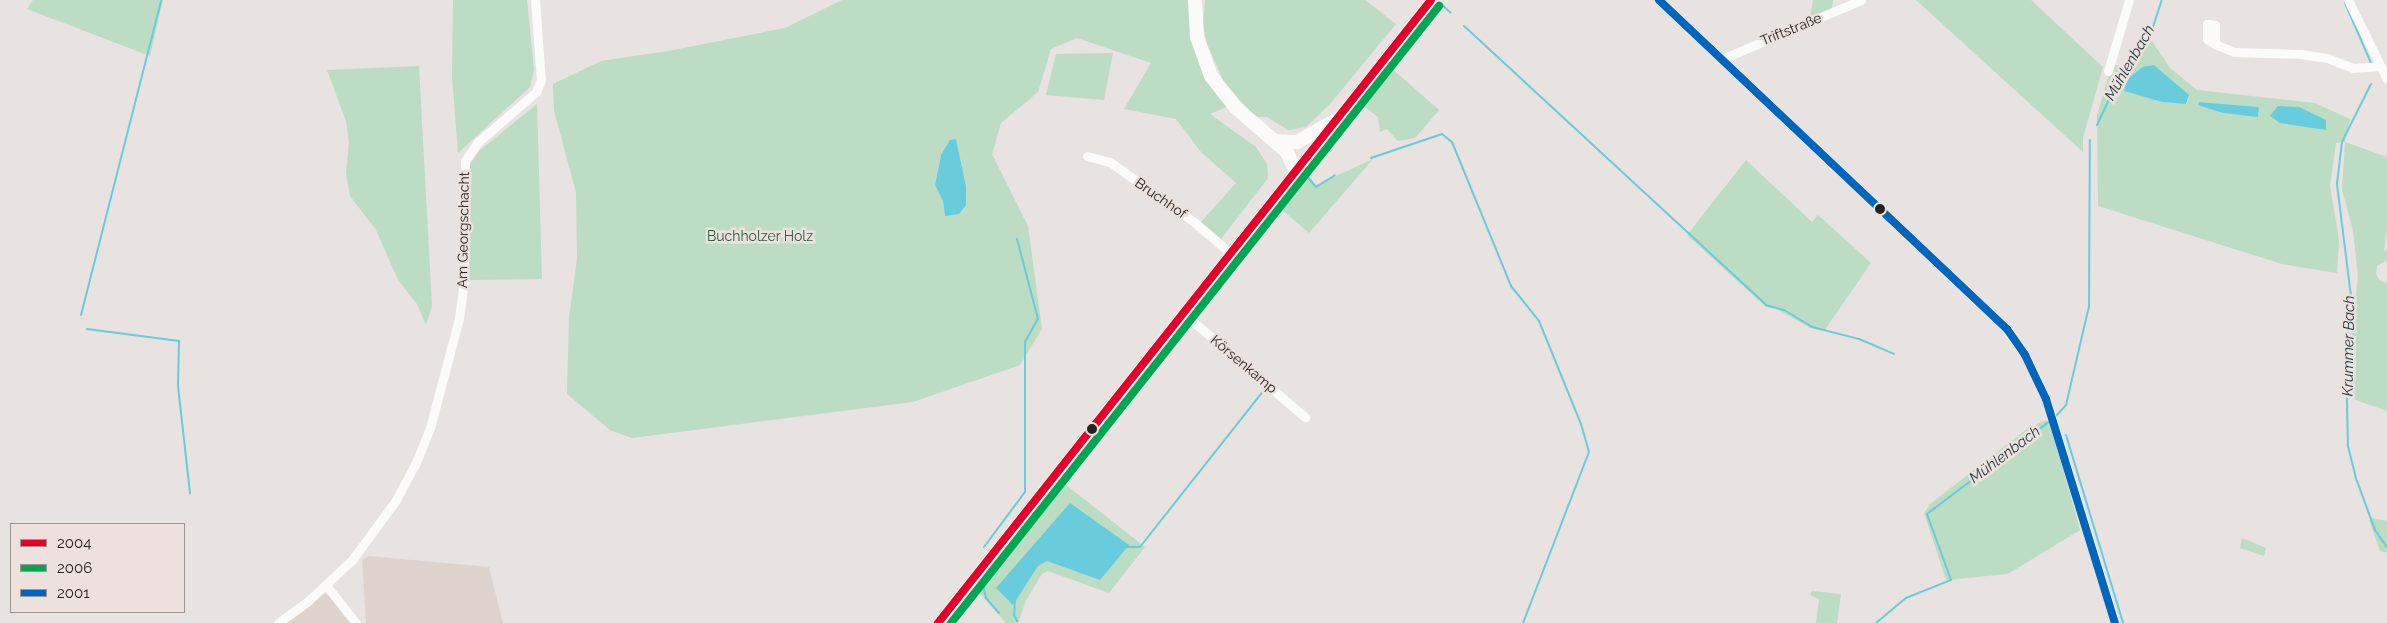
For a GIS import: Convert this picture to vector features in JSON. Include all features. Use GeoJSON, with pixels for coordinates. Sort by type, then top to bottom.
{"type":"FeatureCollection","features":[{"type":"Feature","properties":{"kind":"highway"},"geometry":{"type":"LineString","coordinates":[[1195,0],[1197,37],[1211,76],[1235,107],[1287,152],[1295,170]]}},
{"type":"Feature","properties":{"kind":"highway"},"geometry":{"type":"LineString","coordinates":[[1275,141],[1297,142],[1334,121]]}},
{"type":"Feature","properties":{"kind":"main road"},"geometry":{"type":"LineString","coordinates":[[938,623],[1208,278],[1431,0]]}},
{"type":"Feature","properties":{"kind":"street","name":"Am Georgschacht"},"geometry":{"type":"LineString","coordinates":[[278,623],[326,585],[373,534],[396,500],[415,465],[430,428],[451,350],[464,282],[465,161],[478,142],[536,92],[541,80],[535,0]]}},
{"type":"Feature","properties":{"kind":"street"},"geometry":{"type":"LineString","coordinates":[[1659,0],[1982,303],[2007,329],[2039,382],[2053,418],[2115,623]]}},
{"type":"Feature","properties":{"kind":"street","name":"Triftstraße"},"geometry":{"type":"LineString","coordinates":[[1722,59],[1861,0]]}},
{"type":"Feature","properties":{"kind":"street"},"geometry":{"type":"LineString","coordinates":[[2108,71],[2129,0]]}},
{"type":"Feature","properties":{"kind":"street"},"geometry":{"type":"LineString","coordinates":[[2348,0],[2387,79]]}},
{"type":"Feature","properties":{"kind":"street"},"geometry":{"type":"LineString","coordinates":[[2215,44],[2234,52],[2316,55],[2353,68],[2380,66]]}},
{"type":"Feature","properties":{"kind":"street","name":"Bruchhof"},"geometry":{"type":"LineString","coordinates":[[1092,156],[1110,162],[1194,222],[1229,252]]}},
{"type":"Feature","properties":{"kind":"street","name":"Körsenkamp"},"geometry":{"type":"LineString","coordinates":[[1182,312],[1306,417]]}},
{"type":"Feature","properties":{"kind":"street"},"geometry":{"type":"LineString","coordinates":[[326,585],[356,623]]}},
{"type":"Feature","properties":{"kind":"shaded area"},"geometry":{"type":"Polygon","coordinates":[[[368,556],[489,567],[503,623],[366,623],[362,560],[368,556]]]}},
{"type":"Feature","properties":{"kind":"shaded area"},"geometry":{"type":"Polygon","coordinates":[[[324,593],[333,599],[352,623],[286,623],[324,593]]]}},
{"type":"Feature","properties":{"kind":"green space"},"geometry":{"type":"Polygon","coordinates":[[[33,0],[163,0],[150,56],[27,9],[33,0]]]}},
{"type":"Feature","properties":{"kind":"green space"},"geometry":{"type":"Polygon","coordinates":[[[453,0],[527,0],[534,70],[530,87],[458,153],[452,76],[453,0]]]}},
{"type":"Feature","properties":{"kind":"green space","name":"Buchholzer Holz"},"geometry":{"type":"Polygon","coordinates":[[[842,0],[1188,0],[1192,43],[1200,65],[1229,106],[1210,114],[1256,147],[1267,164],[1268,178],[1221,239],[1201,222],[1236,183],[1201,152],[1176,119],[1124,109],[1151,63],[1077,38],[1051,49],[1038,92],[1001,123],[992,154],[1028,226],[1042,329],[1020,365],[913,402],[632,438],[610,430],[567,394],[569,317],[577,259],[576,192],[554,111],[553,84],[601,61],[668,51],[785,28],[842,0]],[[956,139],[941,155],[935,184],[943,201],[945,216],[965,205],[966,186],[956,139]]]}},
{"type":"Feature","properties":{"kind":"green space"},"geometry":{"type":"Polygon","coordinates":[[[1205,0],[1365,0],[1396,24],[1330,104],[1306,127],[1288,130],[1267,117],[1255,117],[1224,82],[1207,44],[1203,24],[1205,0]]]}},
{"type":"Feature","properties":{"kind":"green space"},"geometry":{"type":"Polygon","coordinates":[[[1813,0],[1833,0],[1832,9],[1810,19],[1813,0]]]}},
{"type":"Feature","properties":{"kind":"green space"},"geometry":{"type":"Polygon","coordinates":[[[1916,0],[2031,0],[2103,67],[2083,138],[2083,152],[1916,0]]]}},
{"type":"Feature","properties":{"kind":"green space"},"geometry":{"type":"Polygon","coordinates":[[[2152,41],[2170,68],[2197,90],[2315,103],[2350,119],[2345,142],[2336,143],[2330,186],[2339,240],[2337,273],[2282,264],[2098,206],[2097,115],[2112,64],[2130,68],[2152,41]],[[2127,79],[2124,91],[2162,102],[2187,104],[2189,95],[2127,79]],[[2199,102],[2223,113],[2258,116],[2259,107],[2199,102]]]}},
{"type":"Feature","properties":{"kind":"green space"},"geometry":{"type":"Polygon","coordinates":[[[1113,53],[1104,100],[1046,95],[1056,54],[1113,53]]]}},
{"type":"Feature","properties":{"kind":"green space"},"geometry":{"type":"Polygon","coordinates":[[[419,66],[432,306],[426,325],[417,304],[398,280],[376,230],[350,196],[346,173],[349,142],[346,121],[327,70],[419,66]]]}},
{"type":"Feature","properties":{"kind":"green space"},"geometry":{"type":"Polygon","coordinates":[[[1389,66],[1439,110],[1415,138],[1398,141],[1387,129],[1380,132],[1378,117],[1360,103],[1389,66]]]}},
{"type":"Feature","properties":{"kind":"green space"},"geometry":{"type":"Polygon","coordinates":[[[537,104],[542,279],[469,280],[467,169],[478,152],[537,104]]]}},
{"type":"Feature","properties":{"kind":"green space"},"geometry":{"type":"Polygon","coordinates":[[[2345,142],[2387,157],[2387,229],[2384,250],[2387,251],[2387,260],[2377,266],[2376,274],[2380,281],[2387,283],[2387,411],[2353,399],[2349,354],[2358,277],[2353,230],[2342,190],[2345,142]]]}},
{"type":"Feature","properties":{"kind":"green space"},"geometry":{"type":"Polygon","coordinates":[[[1373,159],[1309,233],[1279,207],[1306,172],[1314,186],[1373,159]]]}},
{"type":"Feature","properties":{"kind":"green space"},"geometry":{"type":"Polygon","coordinates":[[[1746,160],[1812,222],[1818,215],[1871,263],[1824,331],[1810,328],[1779,310],[1766,307],[1687,235],[1746,160]]]}},
{"type":"Feature","properties":{"kind":"green space"},"geometry":{"type":"Polygon","coordinates":[[[2046,420],[2050,423],[2080,530],[2008,574],[1946,580],[1924,513],[1930,504],[2027,429],[2046,420]]]}},
{"type":"Feature","properties":{"kind":"green space"},"geometry":{"type":"Polygon","coordinates":[[[1061,481],[1145,547],[1109,593],[1048,571],[1042,574],[1026,600],[1018,623],[1006,623],[975,588],[1061,481]]]}},
{"type":"Feature","properties":{"kind":"green space"},"geometry":{"type":"Polygon","coordinates":[[[2372,518],[2387,521],[2387,553],[2380,551],[2369,520],[2372,518]]]}},
{"type":"Feature","properties":{"kind":"green space"},"geometry":{"type":"Polygon","coordinates":[[[2242,538],[2266,548],[2264,556],[2240,548],[2242,538]]]}},
{"type":"Feature","properties":{"kind":"green space"},"geometry":{"type":"Polygon","coordinates":[[[1812,591],[1841,594],[1837,623],[1816,623],[1819,599],[1810,595],[1812,591]]]}},
{"type":"Feature","properties":{"kind":"water"},"geometry":{"type":"Polygon","coordinates":[[[2154,65],[2189,95],[2186,104],[2162,102],[2124,91],[2127,79],[2143,67],[2154,65]]]}},
{"type":"Feature","properties":{"kind":"water"},"geometry":{"type":"Polygon","coordinates":[[[2199,102],[2259,107],[2258,117],[2223,113],[2198,105],[2199,102]]]}},
{"type":"Feature","properties":{"kind":"water"},"geometry":{"type":"Polygon","coordinates":[[[2278,106],[2299,107],[2326,120],[2326,130],[2280,123],[2270,116],[2278,106]]]}},
{"type":"Feature","properties":{"kind":"water"},"geometry":{"type":"Polygon","coordinates":[[[956,139],[966,186],[966,205],[959,214],[945,216],[943,201],[935,185],[941,155],[950,140],[956,139]]]}},
{"type":"Feature","properties":{"kind":"water"},"geometry":{"type":"Polygon","coordinates":[[[1070,503],[1129,545],[1100,580],[1047,561],[1038,566],[1013,605],[996,588],[1070,503]]]}},
{"type":"Feature","properties":{"kind":"waterway"},"geometry":{"type":"LineString","coordinates":[[81,315],[161,0]]}},
{"type":"Feature","properties":{"kind":"waterway","name":"Mühlenbach"},"geometry":{"type":"LineString","coordinates":[[2097,125],[2119,78],[2150,36],[2162,0]]}},
{"type":"Feature","properties":{"kind":"waterway","name":"Krummer Bach"},"geometry":{"type":"LineString","coordinates":[[2345,3],[2371,63]]}},
{"type":"Feature","properties":{"kind":"waterway"},"geometry":{"type":"LineString","coordinates":[[1441,4],[1451,13]]}},
{"type":"Feature","properties":{"kind":"waterway"},"geometry":{"type":"LineString","coordinates":[[1464,26],[1766,305],[1784,310],[1812,327],[1859,339],[1894,354]]}},
{"type":"Feature","properties":{"kind":"waterway","name":"Krummer Bach"},"geometry":{"type":"LineString","coordinates":[[2371,84],[2342,142],[2337,184],[2352,305],[2346,354],[2348,446],[2357,481],[2375,530],[2387,547]]}},
{"type":"Feature","properties":{"kind":"waterway"},"geometry":{"type":"LineString","coordinates":[[1371,158],[1442,134],[1452,142],[1511,286],[1539,321],[1581,424],[1589,452],[1523,623]]}},
{"type":"Feature","properties":{"kind":"waterway","name":"Mühlenbach"},"geometry":{"type":"LineString","coordinates":[[2054,418],[2066,405],[2089,306],[2090,140]]}},
{"type":"Feature","properties":{"kind":"waterway"},"geometry":{"type":"LineString","coordinates":[[1306,175],[1316,187],[1335,175]]}},
{"type":"Feature","properties":{"kind":"waterway"},"geometry":{"type":"LineString","coordinates":[[984,547],[1025,492],[1025,342],[1038,319],[1017,239]]}},
{"type":"Feature","properties":{"kind":"waterway"},"geometry":{"type":"LineString","coordinates":[[87,329],[179,341],[178,386],[190,493]]}},
{"type":"Feature","properties":{"kind":"waterway"},"geometry":{"type":"LineString","coordinates":[[1125,547],[1140,547],[1264,390]]}},
{"type":"Feature","properties":{"kind":"waterway","name":"Mühlenbach"},"geometry":{"type":"LineString","coordinates":[[1876,623],[1906,598],[1951,580],[1927,514],[2050,421]]}},
{"type":"Feature","properties":{"kind":"waterway"},"geometry":{"type":"LineString","coordinates":[[2066,435],[2123,623]]}},
{"type":"Feature","properties":{"kind":"waterway"},"geometry":{"type":"LineString","coordinates":[[999,613],[986,598],[982,581],[1037,515]]}},
{"type":"Feature","properties":{"kind":"waterway"},"geometry":{"type":"LineString","coordinates":[[1015,601],[1014,615],[1017,621]]}},
{"type":"Feature","properties":{"kind":"transit line","name":"2004"},"geometry":{"type":"LineString","coordinates":[[938,623],[1431,0]]}},
{"type":"Feature","properties":{"kind":"transit line","name":"2001"},"geometry":{"type":"LineString","coordinates":[[1659,0],[2007,329],[2025,355],[2046,399],[2115,623]]}},
{"type":"Feature","properties":{"kind":"transit line","name":"2006"},"geometry":{"type":"LineString","coordinates":[[951,623],[1439,6]]}}]}
